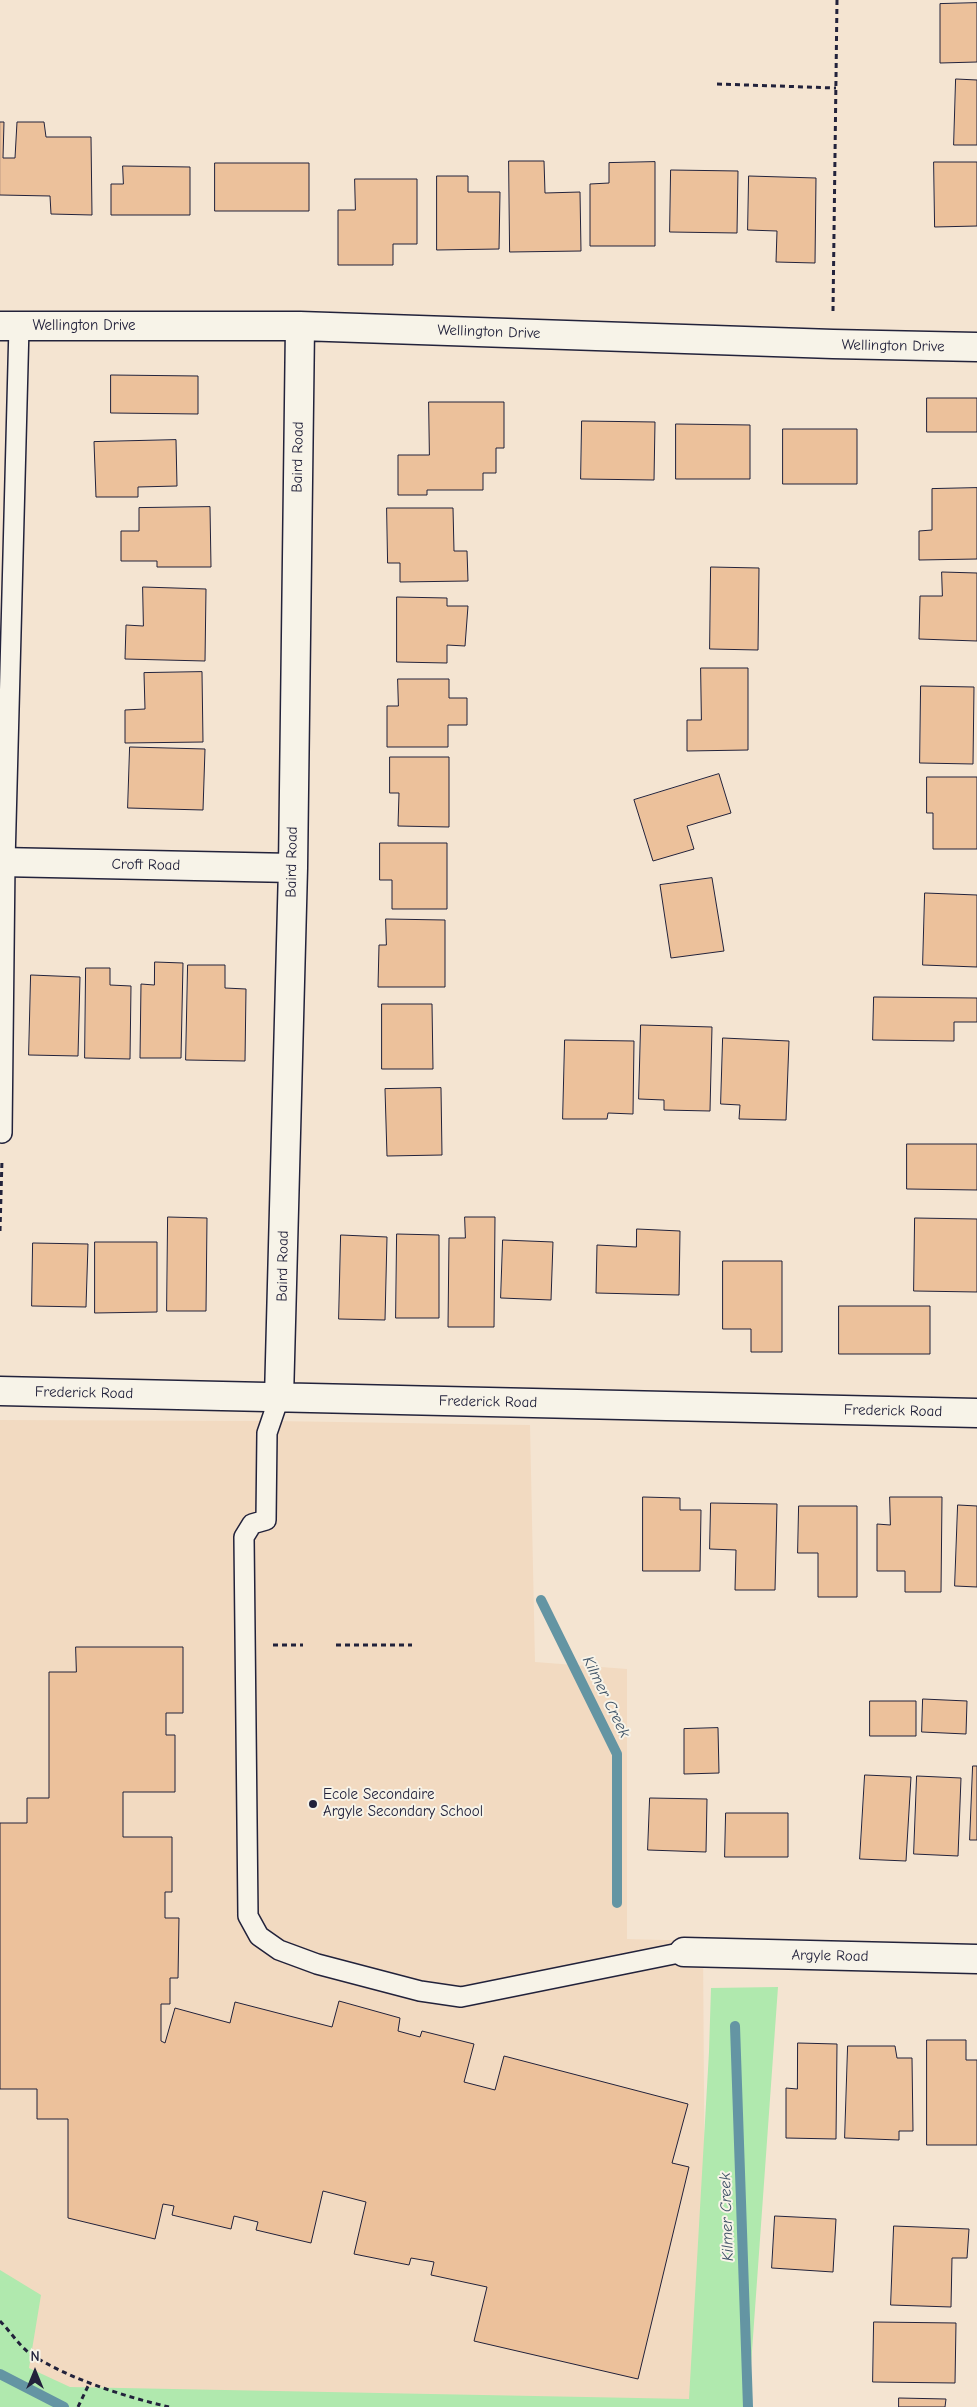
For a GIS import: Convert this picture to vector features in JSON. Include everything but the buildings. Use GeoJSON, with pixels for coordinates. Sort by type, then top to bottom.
{"type":"FeatureCollection","features":[{"type":"Feature","properties":{"kind":"street","name":"Wellington Drive"},"geometry":{"type":"LineString","coordinates":[[10,326],[300,326],[977,347]]}},
{"type":"Feature","properties":{"kind":"street","name":"Baird Road"},"geometry":{"type":"LineString","coordinates":[[279,1398],[292,868],[300,326]]}},
{"type":"Feature","properties":{"kind":"street","name":"Croft Road"},"geometry":{"type":"LineString","coordinates":[[3,862],[292,868]]}},
{"type":"Feature","properties":{"kind":"street","name":"Frederick Road"},"geometry":{"type":"LineString","coordinates":[[0,1391],[977,1413]]}},
{"type":"Feature","properties":{"kind":"street","name":"Argyle Road"},"geometry":{"type":"LineString","coordinates":[[684,1952],[977,1959]]}},
{"type":"Feature","properties":{"kind":"lane"},"geometry":{"type":"LineString","coordinates":[[2,1133],[3,862],[10,326]]}},
{"type":"Feature","properties":{"kind":"lane"},"geometry":{"type":"LineString","coordinates":[[279,1398],[267,1433],[266,1520],[252,1524],[244,1537],[248,1916],[259,1936],[279,1950],[317,1964],[420,1991],[461,1997],[684,1952]]}},
{"type":"Feature","properties":{"kind":"path"},"geometry":{"type":"LineString","coordinates":[[833,344],[838,0]]}},
{"type":"Feature","properties":{"kind":"path"},"geometry":{"type":"LineString","coordinates":[[718,84],[836,88]]}},
{"type":"Feature","properties":{"kind":"path"},"geometry":{"type":"LineString","coordinates":[[0,1231],[2,1133]]}},
{"type":"Feature","properties":{"kind":"path"},"geometry":{"type":"LineString","coordinates":[[267,1645],[302,1645]]}},
{"type":"Feature","properties":{"kind":"path"},"geometry":{"type":"LineString","coordinates":[[336,1645],[412,1645]]}},
{"type":"Feature","properties":{"kind":"path"},"geometry":{"type":"LineString","coordinates":[[0,2321],[30,2354],[90,2382],[133,2399],[169,2407]]}},
{"type":"Feature","properties":{"kind":"path"},"geometry":{"type":"LineString","coordinates":[[78,2407],[90,2382]]}},
{"type":"Feature","properties":{"kind":"shaded area","name":"Ecole Secondaire Argyle Secondary School"},"geometry":{"type":"Polygon","coordinates":[[[0,1420],[274,1421],[530,1425],[535,1662],[627,1669],[627,1939],[703,1941],[706,2407],[104,2407],[0,2357],[0,1420]]]}},
{"type":"Feature","properties":{"kind":"green space"},"geometry":{"type":"Polygon","coordinates":[[[778,1987],[748,2407],[0,2407],[0,2270],[41,2295],[29,2368],[70,2387],[689,2399],[711,1988],[778,1987]]]}},
{"type":"Feature","properties":{"kind":"waterway","name":"Kilmer Creek"},"geometry":{"type":"LineString","coordinates":[[541,1600],[617,1754],[617,1903]]}},
{"type":"Feature","properties":{"kind":"waterway","name":"Kilmer Creek"},"geometry":{"type":"LineString","coordinates":[[735,2026],[748,2407]]}},
{"type":"Feature","properties":{"kind":"waterway"},"geometry":{"type":"LineString","coordinates":[[0,2374],[64,2407]]}},
{"type":"Feature","properties":{"kind":"place","name":"Ecole Secondaire Argyle Secondary School"},"geometry":{"type":"Point","coordinates":[313,1804]}}]}
